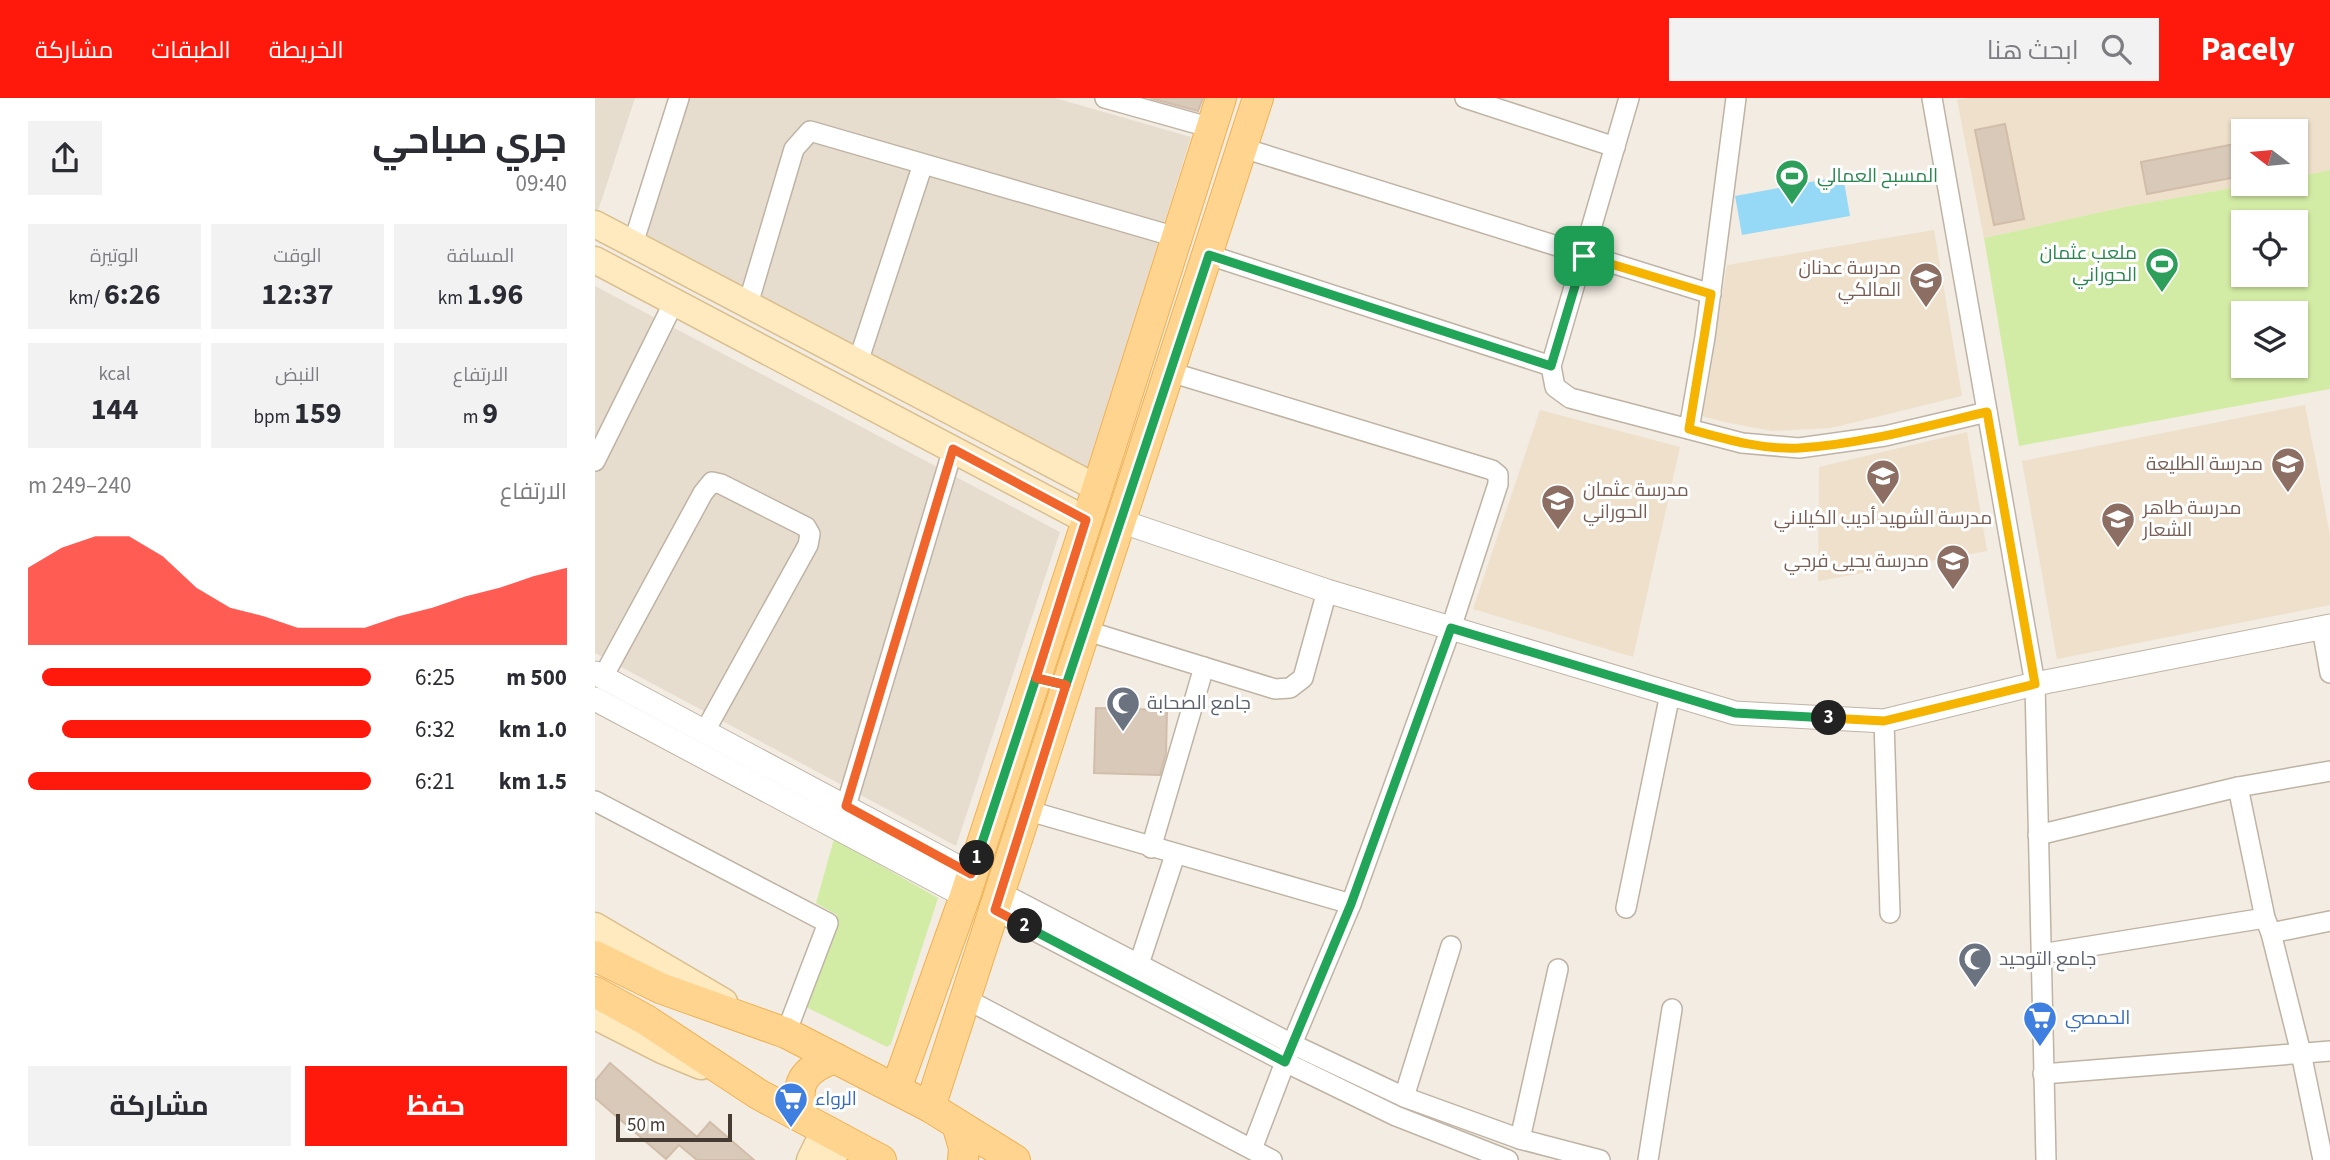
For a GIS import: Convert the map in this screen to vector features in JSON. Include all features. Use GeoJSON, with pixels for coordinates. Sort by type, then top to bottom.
{"type":"FeatureCollection","features":[{"type":"Feature","properties":{"kind":"main road"},"geometry":{"type":"LineString","coordinates":[[896,1088],[968,885],[1036,678],[1221,98]]}},
{"type":"Feature","properties":{"kind":"main road"},"geometry":{"type":"LineString","coordinates":[[930,1107],[1258,98]]}},
{"type":"Feature","properties":{"kind":"main road"},"geometry":{"type":"LineString","coordinates":[[595,224],[1097,488]]}},
{"type":"Feature","properties":{"kind":"main road"},"geometry":{"type":"LineString","coordinates":[[595,260],[1086,520]]}},
{"type":"Feature","properties":{"kind":"main road"},"geometry":{"type":"LineString","coordinates":[[1111,445],[1143,453]]}},
{"type":"Feature","properties":{"kind":"main road"},"geometry":{"type":"LineString","coordinates":[[1036,678],[1066,685]]}},
{"type":"Feature","properties":{"kind":"main road"},"geometry":{"type":"LineString","coordinates":[[595,926],[774,1029],[896,1088],[1015,1160]]}},
{"type":"Feature","properties":{"kind":"main road"},"geometry":{"type":"LineString","coordinates":[[595,957],[660,988],[774,1029]]}},
{"type":"Feature","properties":{"kind":"main road"},"geometry":{"type":"LineString","coordinates":[[595,992],[646,1020],[826,1136],[881,1160]]}},
{"type":"Feature","properties":{"kind":"main road"},"geometry":{"type":"LineString","coordinates":[[595,1016],[661,1050],[734,1078]]}},
{"type":"Feature","properties":{"kind":"main road"},"geometry":{"type":"LineString","coordinates":[[826,1136],[798,1098],[802,1079],[816,1065],[835,1058]]}},
{"type":"Feature","properties":{"kind":"main road"},"geometry":{"type":"LineString","coordinates":[[957,1124],[964,1148],[963,1160]]}},
{"type":"Feature","properties":{"kind":"main road"},"geometry":{"type":"LineString","coordinates":[[810,1160],[826,1136]]}},
{"type":"Feature","properties":{"kind":"street"},"geometry":{"type":"LineString","coordinates":[[633,244],[679,98]]}},
{"type":"Feature","properties":{"kind":"street"},"geometry":{"type":"LineString","coordinates":[[1105,98],[1212,128]]}},
{"type":"Feature","properties":{"kind":"street"},"geometry":{"type":"LineString","coordinates":[[1465,98],[1615,147]]}},
{"type":"Feature","properties":{"kind":"street"},"geometry":{"type":"LineString","coordinates":[[1629,98],[1551,366],[1555,387],[1570,398],[1742,443],[1799,448],[1885,436],[1987,412]]}},
{"type":"Feature","properties":{"kind":"street"},"geometry":{"type":"LineString","coordinates":[[1689,429],[1711,294],[1736,98]]}},
{"type":"Feature","properties":{"kind":"street"},"geometry":{"type":"LineString","coordinates":[[1931,98],[2035,684],[2046,1160]]}},
{"type":"Feature","properties":{"kind":"street"},"geometry":{"type":"LineString","coordinates":[[748,304],[794,149],[810,131],[1176,237]]}},
{"type":"Feature","properties":{"kind":"street"},"geometry":{"type":"LineString","coordinates":[[1243,148],[1711,294]]}},
{"type":"Feature","properties":{"kind":"street"},"geometry":{"type":"LineString","coordinates":[[858,362],[923,164]]}},
{"type":"Feature","properties":{"kind":"street"},"geometry":{"type":"LineString","coordinates":[[1209,255],[1551,366]]}},
{"type":"Feature","properties":{"kind":"street"},"geometry":{"type":"LineString","coordinates":[[595,461],[674,302]]}},
{"type":"Feature","properties":{"kind":"street"},"geometry":{"type":"LineString","coordinates":[[1170,372],[1492,470],[1498,475],[1451,628],[1351,904],[1252,1149]]}},
{"type":"Feature","properties":{"kind":"street"},"geometry":{"type":"LineString","coordinates":[[846,806],[953,449]]}},
{"type":"Feature","properties":{"kind":"street"},"geometry":{"type":"LineString","coordinates":[[705,731],[808,545],[810,534],[806,527],[712,482],[703,492],[599,675],[846,806],[968,885]]}},
{"type":"Feature","properties":{"kind":"street"},"geometry":{"type":"LineString","coordinates":[[1120,521],[1327,591],[1735,713],[1884,721],[2035,684],[2326,627],[2330,673]]}},
{"type":"Feature","properties":{"kind":"street"},"geometry":{"type":"LineString","coordinates":[[1084,629],[1275,689],[1290,688],[1303,678],[1327,591]]}},
{"type":"Feature","properties":{"kind":"street"},"geometry":{"type":"LineString","coordinates":[[1151,848],[1204,667]]}},
{"type":"Feature","properties":{"kind":"street"},"geometry":{"type":"LineString","coordinates":[[1626,908],[1670,694]]}},
{"type":"Feature","properties":{"kind":"street"},"geometry":{"type":"LineString","coordinates":[[595,699],[968,885]]}},
{"type":"Feature","properties":{"kind":"street"},"geometry":{"type":"LineString","coordinates":[[1884,721],[1890,913]]}},
{"type":"Feature","properties":{"kind":"street"},"geometry":{"type":"LineString","coordinates":[[2038,835],[2238,787],[2330,771]]}},
{"type":"Feature","properties":{"kind":"street"},"geometry":{"type":"LineString","coordinates":[[2238,787],[2268,926],[2301,1053],[2323,1160]]}},
{"type":"Feature","properties":{"kind":"street"},"geometry":{"type":"LineString","coordinates":[[595,801],[828,923],[774,1029]]}},
{"type":"Feature","properties":{"kind":"street"},"geometry":{"type":"LineString","coordinates":[[1027,810],[1351,904]]}},
{"type":"Feature","properties":{"kind":"street"},"geometry":{"type":"LineString","coordinates":[[1139,964],[1175,855]]}},
{"type":"Feature","properties":{"kind":"street"},"geometry":{"type":"LineString","coordinates":[[997,901],[1139,964],[1397,1116],[1508,1160]]}},
{"type":"Feature","properties":{"kind":"street"},"geometry":{"type":"LineString","coordinates":[[997,901],[1289,1053],[1520,1139],[1600,1160]]}},
{"type":"Feature","properties":{"kind":"street"},"geometry":{"type":"LineString","coordinates":[[2041,954],[2330,921]]}},
{"type":"Feature","properties":{"kind":"street"},"geometry":{"type":"LineString","coordinates":[[1404,1097],[1451,946]]}},
{"type":"Feature","properties":{"kind":"street"},"geometry":{"type":"LineString","coordinates":[[1520,1139],[1558,969]]}},
{"type":"Feature","properties":{"kind":"street"},"geometry":{"type":"LineString","coordinates":[[966,999],[1272,1160]]}},
{"type":"Feature","properties":{"kind":"street"},"geometry":{"type":"LineString","coordinates":[[1648,1160],[1672,1009]]}},
{"type":"Feature","properties":{"kind":"street"},"geometry":{"type":"LineString","coordinates":[[2043,1074],[2330,1051]]}},
{"type":"Feature","properties":{"kind":"shaded area"},"geometry":{"type":"Polygon","coordinates":[[[595,98],[635,98],[595,220],[595,98]]]}},
{"type":"Feature","properties":{"kind":"shaded area"},"geometry":{"type":"Polygon","coordinates":[[[688,98],[1055,98],[1191,137],[1088,471],[645,239],[688,98]]]}},
{"type":"Feature","properties":{"kind":"shaded area"},"geometry":{"type":"Polygon","coordinates":[[[2330,98],[2330,170],[2308,175],[2308,119],[2231,119],[2231,188],[2124,207],[1984,238],[1957,100],[2330,98]]]}},
{"type":"Feature","properties":{"kind":"shaded area"},"geometry":{"type":"Polygon","coordinates":[[[1934,230],[1962,396],[1831,428],[1772,431],[1702,416],[1727,265],[1934,230]]]}},
{"type":"Feature","properties":{"kind":"shaded area"},"geometry":{"type":"Polygon","coordinates":[[[595,286],[1060,532],[956,846],[595,653],[595,286]]]}},
{"type":"Feature","properties":{"kind":"shaded area"},"geometry":{"type":"Polygon","coordinates":[[[2305,405],[2330,535],[2330,605],[2057,659],[2022,461],[2305,405]]]}},
{"type":"Feature","properties":{"kind":"shaded area"},"geometry":{"type":"Polygon","coordinates":[[[1540,410],[1680,447],[1633,657],[1473,609],[1540,410]]]}},
{"type":"Feature","properties":{"kind":"shaded area"},"geometry":{"type":"Polygon","coordinates":[[[1967,432],[1987,551],[1818,581],[1819,467],[1967,432]]]}},
{"type":"Feature","properties":{"kind":"green space","name":"ملعب عثمان الحوراني"},"geometry":{"type":"Polygon","coordinates":[[[2330,170],[2330,389],[2019,446],[1984,238],[2124,207],[2231,188],[2231,196],[2308,196],[2308,175],[2330,170]]]}},
{"type":"Feature","properties":{"kind":"green space"},"geometry":{"type":"Polygon","coordinates":[[[834,839],[938,898],[891,1044],[887,1047],[802,1005],[837,915],[816,903],[834,839]]]}},
{"type":"Feature","properties":{"kind":"water","name":"المسبح العمالي"},"geometry":{"type":"Polygon","coordinates":[[[1843,176],[1850,216],[1742,235],[1735,196],[1843,176]]]}},
{"type":"Feature","properties":{"kind":"building"},"geometry":{"type":"Polygon","coordinates":[[[1150,98],[1203,98],[1198,111],[1150,98]]]}},
{"type":"Feature","properties":{"kind":"building"},"geometry":{"type":"Polygon","coordinates":[[[2005,124],[2024,219],[1994,225],[1975,130],[2005,124]]]}},
{"type":"Feature","properties":{"kind":"building"},"geometry":{"type":"Polygon","coordinates":[[[2231,145],[2231,178],[2147,194],[2141,162],[2231,145]]]}},
{"type":"Feature","properties":{"kind":"building"},"geometry":{"type":"Polygon","coordinates":[[[1096,708],[1167,710],[1166,753],[1160,775],[1094,773],[1096,708]]]}},
{"type":"Feature","properties":{"kind":"building"},"geometry":{"type":"Polygon","coordinates":[[[610,1063],[697,1137],[710,1122],[754,1160],[697,1160],[679,1145],[666,1159],[595,1098],[595,1081],[610,1063]]]}},
{"type":"Feature","properties":{"kind":"place","name":"المسبح العمالي"},"geometry":{"type":"Point","coordinates":[1792,206]}},
{"type":"Feature","properties":{"kind":"place","name":"ملعب عثمان الحوراني"},"geometry":{"type":"Point","coordinates":[2162,294]}},
{"type":"Feature","properties":{"kind":"place","name":"مدرسة عدنان المالكي"},"geometry":{"type":"Point","coordinates":[1926,309]}},
{"type":"Feature","properties":{"kind":"place","name":"مدرسة الطليعة"},"geometry":{"type":"Point","coordinates":[2288,494]}},
{"type":"Feature","properties":{"kind":"place","name":"مدرسة الشهيد أديب الكيلاني"},"geometry":{"type":"Point","coordinates":[1883,506]}},
{"type":"Feature","properties":{"kind":"place","name":"مدرسة عثمان الحوراني"},"geometry":{"type":"Point","coordinates":[1558,531]}},
{"type":"Feature","properties":{"kind":"place","name":"مدرسة طاهر الشعار"},"geometry":{"type":"Point","coordinates":[2118,549]}},
{"type":"Feature","properties":{"kind":"place","name":"مدرسة يحيى فرجي"},"geometry":{"type":"Point","coordinates":[1953,591]}},
{"type":"Feature","properties":{"kind":"place","name":"جامع الصحابة"},"geometry":{"type":"Point","coordinates":[1123,733]}},
{"type":"Feature","properties":{"kind":"place","name":"جامع التوحيد"},"geometry":{"type":"Point","coordinates":[1975,989]}},
{"type":"Feature","properties":{"kind":"place","name":"الحمصي"},"geometry":{"type":"Point","coordinates":[2040,1048]}},
{"type":"Feature","properties":{"kind":"place","name":"الرواء"},"geometry":{"type":"Point","coordinates":[791,1129]}},
{"type":"Feature","properties":{"kind":"route"},"geometry":{"type":"LineString","coordinates":[[1584,256],[1551,366],[1209,255],[1066,685],[1036,678],[971,874],[846,806],[953,449],[1086,520],[1036,678],[1066,685],[995,910],[1285,1062],[1351,904],[1451,628],[1735,713],[1884,721],[2035,684],[1987,412],[1885,436],[1799,448],[1742,443],[1689,429],[1711,294],[1584,256]]}}]}
